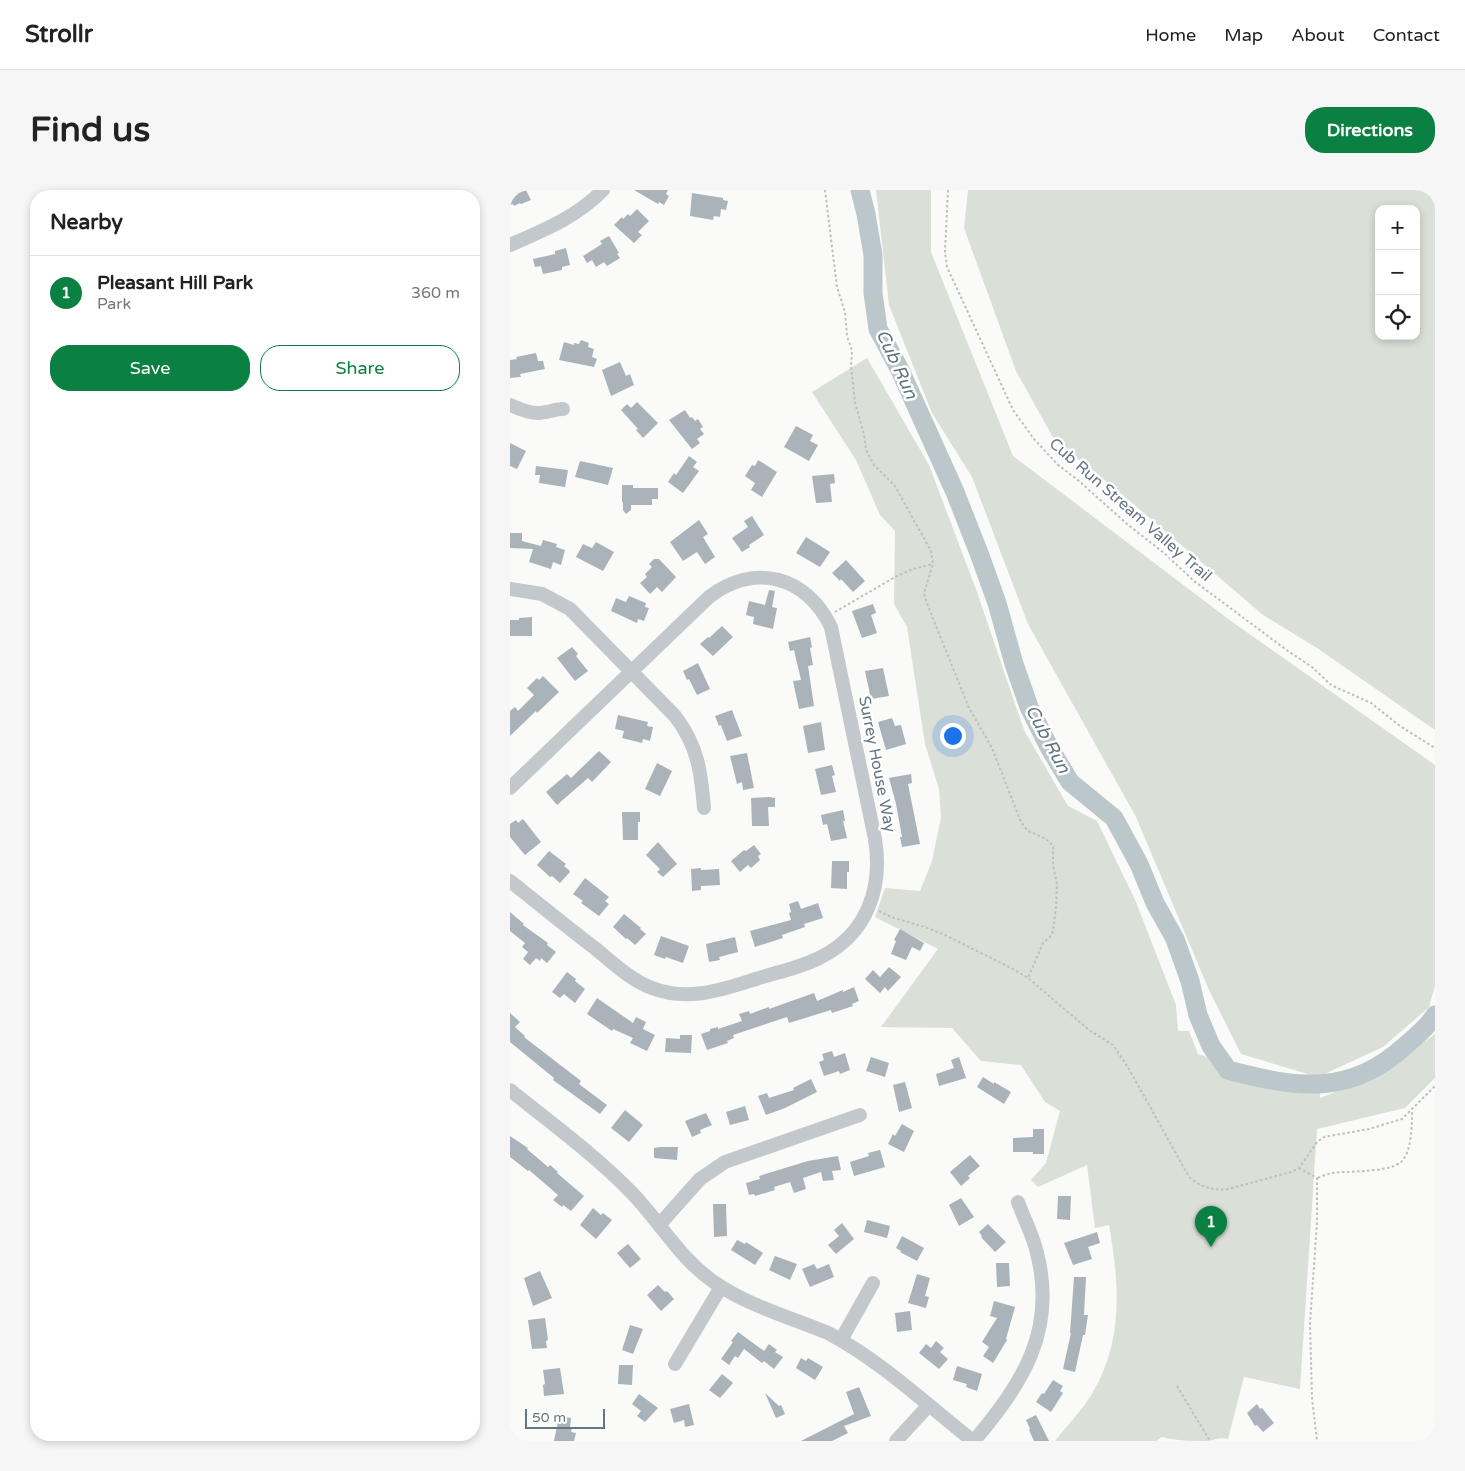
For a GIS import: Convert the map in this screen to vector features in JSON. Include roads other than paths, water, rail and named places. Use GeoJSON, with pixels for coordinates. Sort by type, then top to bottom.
{"type":"FeatureCollection","features":[{"type":"Feature","properties":{"kind":"street"},"geometry":{"type":"LineString","coordinates":[[510,245],[561,222],[588,205],[604,190]]}},
{"type":"Feature","properties":{"kind":"street"},"geometry":{"type":"LineString","coordinates":[[510,405],[532,413],[545,413],[563,409]]}},
{"type":"Feature","properties":{"kind":"street","name":"Surrey House Way"},"geometry":{"type":"LineString","coordinates":[[510,788],[721,588],[733,582],[759,578],[783,582],[807,594],[818,605],[834,634],[878,854],[876,882],[869,907],[852,933],[841,944],[820,957],[714,992],[688,995],[664,992],[636,981],[510,880]]}},
{"type":"Feature","properties":{"kind":"street"},"geometry":{"type":"LineString","coordinates":[[510,589],[542,594],[570,609],[675,716],[689,736],[696,752],[704,808]]}},
{"type":"Feature","properties":{"kind":"street"},"geometry":{"type":"LineString","coordinates":[[510,1090],[610,1171],[633,1194],[700,1272],[736,1296],[841,1340],[875,1363],[973,1441],[1020,1380],[1032,1353],[1040,1326],[1043,1296],[1037,1251],[1018,1202]]}},
{"type":"Feature","properties":{"kind":"street"},"geometry":{"type":"LineString","coordinates":[[659,1224],[700,1179],[726,1162],[860,1115]]}},
{"type":"Feature","properties":{"kind":"street"},"geometry":{"type":"LineString","coordinates":[[841,1340],[873,1283]]}},
{"type":"Feature","properties":{"kind":"street"},"geometry":{"type":"LineString","coordinates":[[675,1364],[721,1287]]}},
{"type":"Feature","properties":{"kind":"street"},"geometry":{"type":"LineString","coordinates":[[896,1441],[928,1406]]}},
{"type":"Feature","properties":{"kind":"waterway","name":"Cub Run"},"geometry":{"type":"LineString","coordinates":[[860,190],[873,255],[873,293],[878,329],[900,370],[955,492],[997,603],[1014,664],[1029,707],[1049,747],[1070,782],[1114,818],[1139,864],[1155,903],[1175,939],[1190,981],[1198,1015],[1211,1046],[1228,1070],[1299,1084],[1343,1081],[1385,1062],[1422,1031],[1435,1015]]}},
{"type":"Feature","properties":{"kind":"place","name":"Pleasant Hill Park"},"geometry":{"type":"Point","coordinates":[1211,1247]}}]}
